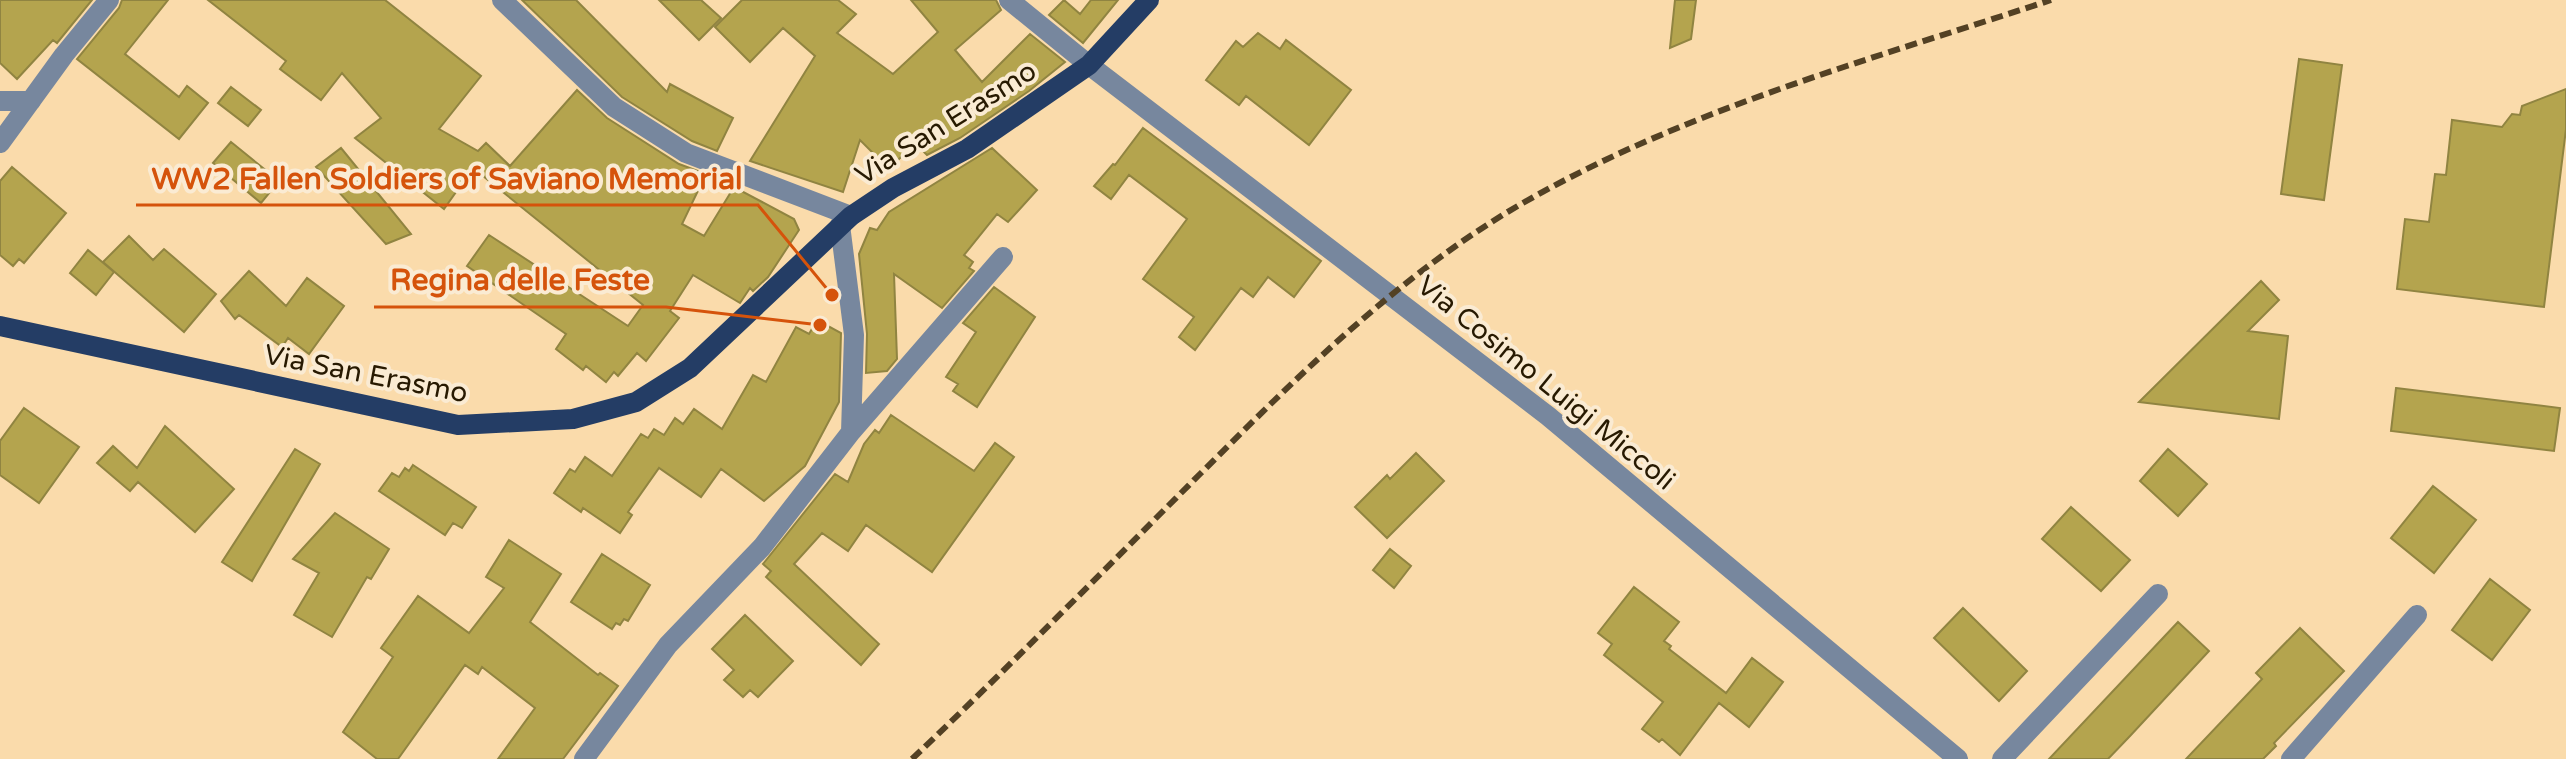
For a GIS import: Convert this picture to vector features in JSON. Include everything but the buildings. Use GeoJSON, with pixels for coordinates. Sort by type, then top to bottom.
{"type":"FeatureCollection","features":[{"type":"Feature","properties":{"kind":"main road","name":"Via San Erasmo"},"geometry":{"type":"LineString","coordinates":[[0,326],[458,425],[573,419],[636,402],[690,368],[846,220],[893,188],[967,149],[1089,65],[1149,0]]}},
{"type":"Feature","properties":{"kind":"street"},"geometry":{"type":"LineString","coordinates":[[0,143],[64,55],[109,0]]}},
{"type":"Feature","properties":{"kind":"street"},"geometry":{"type":"LineString","coordinates":[[502,0],[614,107],[686,153],[846,220],[854,335],[851,432]]}},
{"type":"Feature","properties":{"kind":"street","name":"Via Cosimo Luigi Miccoli"},"geometry":{"type":"LineString","coordinates":[[1009,0],[1089,65],[1548,416],[1958,759]]}},
{"type":"Feature","properties":{"kind":"street"},"geometry":{"type":"LineString","coordinates":[[0,101],[31,101]]}},
{"type":"Feature","properties":{"kind":"street"},"geometry":{"type":"LineString","coordinates":[[584,759],[668,645],[762,547],[851,432],[1003,257]]}},
{"type":"Feature","properties":{"kind":"street"},"geometry":{"type":"LineString","coordinates":[[2002,759],[2158,594]]}},
{"type":"Feature","properties":{"kind":"street"},"geometry":{"type":"LineString","coordinates":[[2291,759],[2417,615]]}},
{"type":"Feature","properties":{"kind":"railway"},"geometry":{"type":"LineString","coordinates":[[912,759],[1312,364],[1389,297],[1472,235],[1516,207],[1644,142],[1846,66],[2051,0]]}},
{"type":"Feature","properties":{"kind":"place","name":"WW2 Fallen Soldiers of Saviano Memorial"},"geometry":{"type":"Point","coordinates":[832,295]}},
{"type":"Feature","properties":{"kind":"place","name":"Regina delle Feste"},"geometry":{"type":"Point","coordinates":[820,325]}}]}
